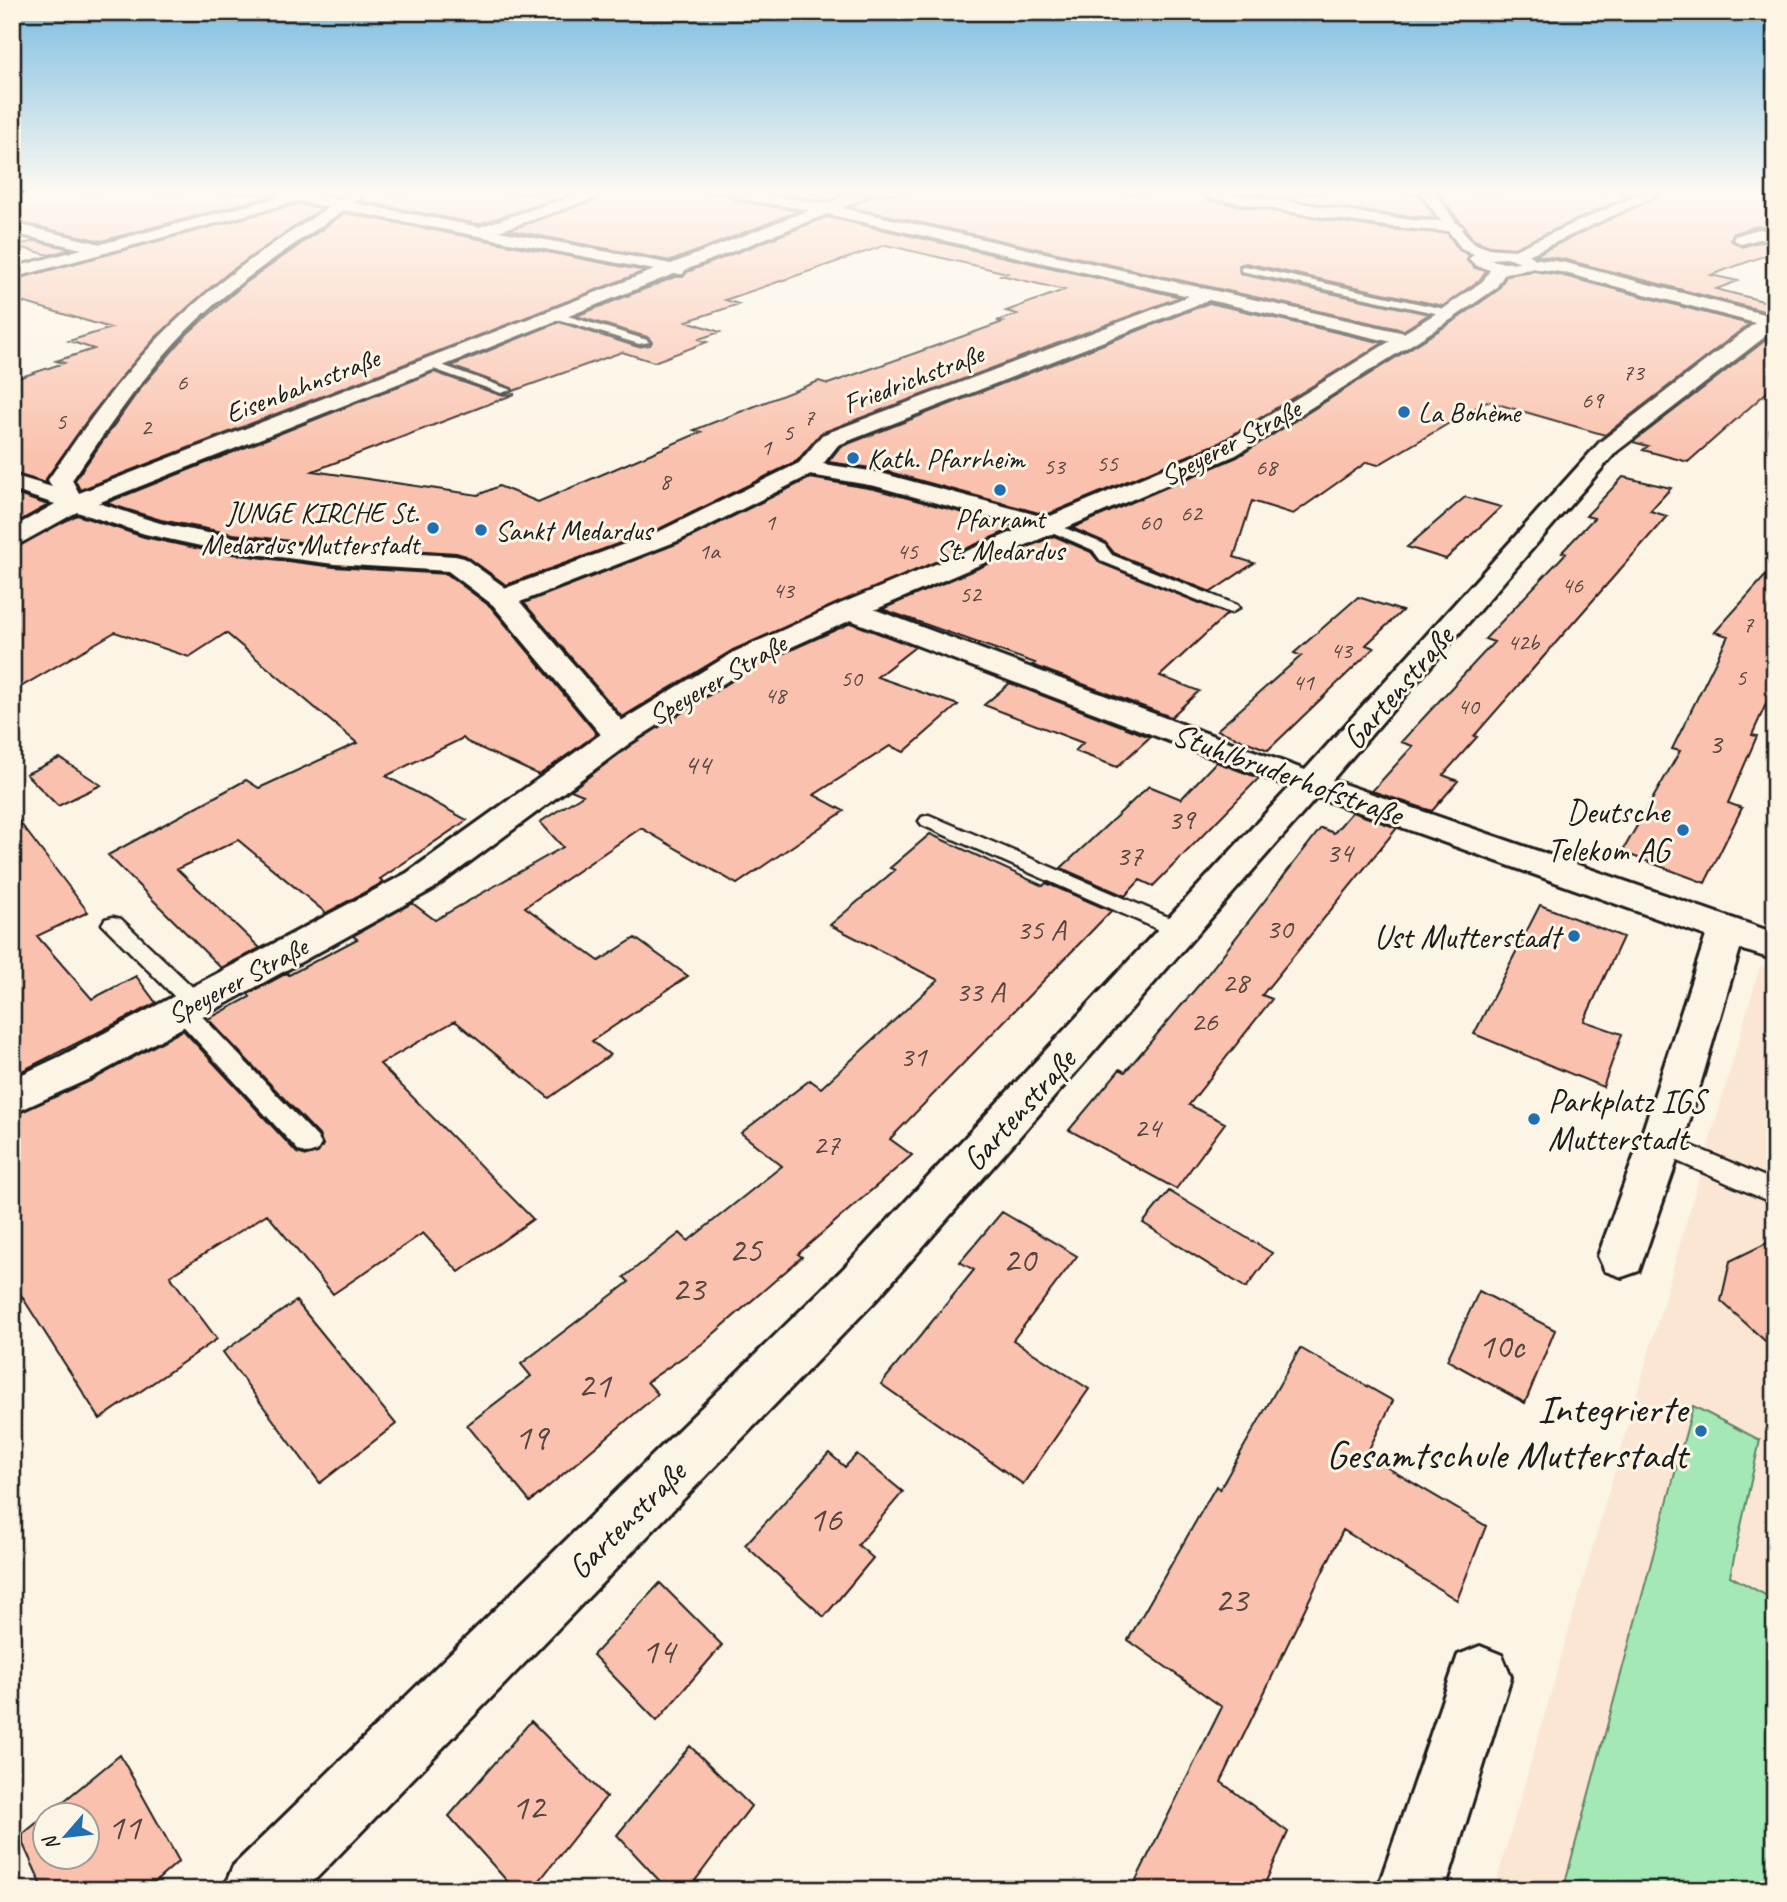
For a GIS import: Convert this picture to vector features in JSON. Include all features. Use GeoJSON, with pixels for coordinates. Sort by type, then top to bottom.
{"type":"FeatureCollection","features":[{"type":"Feature","properties":{"kind":"street"},"geometry":{"type":"LineString","coordinates":[[73,504],[60,480],[131,380],[200,308],[230,283]]}},
{"type":"Feature","properties":{"kind":"street","name":"Eisenbahnstraße"},"geometry":{"type":"LineString","coordinates":[[12,538],[73,504],[644,283]]}},
{"type":"Feature","properties":{"kind":"street"},"geometry":{"type":"LineString","coordinates":[[1153,283],[1405,339]]}},
{"type":"Feature","properties":{"kind":"street","name":"Speyerer Straße"},"geometry":{"type":"LineString","coordinates":[[12,1098],[419,881],[618,736],[744,658],[850,610],[1228,450],[1449,313],[1491,283]]}},
{"type":"Feature","properties":{"kind":"street"},"geometry":{"type":"LineString","coordinates":[[1621,283],[1772,323]]}},
{"type":"Feature","properties":{"kind":"street","name":"Friedrichstraße"},"geometry":{"type":"LineString","coordinates":[[807,468],[830,440],[1207,295]]}},
{"type":"Feature","properties":{"kind":"street","name":"Gartenstraße"},"geometry":{"type":"LineString","coordinates":[[257,1890],[859,1285],[1311,783],[1608,447],[1772,323]]}},
{"type":"Feature","properties":{"kind":"street"},"geometry":{"type":"LineString","coordinates":[[503,599],[671,535],[807,468],[877,480],[1050,526]]}},
{"type":"Feature","properties":{"kind":"street"},"geometry":{"type":"LineString","coordinates":[[12,482],[154,529],[334,556],[455,564],[503,599],[618,736]]}},
{"type":"Feature","properties":{"kind":"street","name":"Stuhlbruderhofstraße"},"geometry":{"type":"LineString","coordinates":[[850,610],[1311,783],[1775,947]]}},
{"type":"Feature","properties":{"kind":"street"},"geometry":{"type":"LineString","coordinates":[[1622,1256],[1661,1143],[1727,930]]}},
{"type":"Feature","properties":{"kind":"street"},"geometry":{"type":"LineString","coordinates":[[1411,1890],[1480,1677]]}},
{"type":"Feature","properties":{"kind":"lane"},"geometry":{"type":"LineString","coordinates":[[1309,283],[1449,313]]}},
{"type":"Feature","properties":{"kind":"lane"},"geometry":{"type":"LineString","coordinates":[[558,316],[643,342]]}},
{"type":"Feature","properties":{"kind":"lane"},"geometry":{"type":"LineString","coordinates":[[432,365],[505,390]]}},
{"type":"Feature","properties":{"kind":"lane"},"geometry":{"type":"LineString","coordinates":[[1050,526],[1099,547],[1106,558],[1231,608]]}},
{"type":"Feature","properties":{"kind":"lane"},"geometry":{"type":"LineString","coordinates":[[929,821],[1179,930]]}},
{"type":"Feature","properties":{"kind":"lane"},"geometry":{"type":"LineString","coordinates":[[113,923],[308,1144]]}},
{"type":"Feature","properties":{"kind":"lane"},"geometry":{"type":"LineString","coordinates":[[1661,1143],[1775,1193]]}},
{"type":"Feature","properties":{"kind":"shaded area","name":"Integrierte Gesamtschule Mutterstadt"},"geometry":{"type":"Polygon","coordinates":[[[1760,966],[1775,971],[1775,1890],[1494,1890],[1760,966]]]}},
{"type":"Feature","properties":{"kind":"green space"},"geometry":{"type":"Polygon","coordinates":[[[1693,1406],[1760,1440],[1730,1576],[1775,1600],[1775,1890],[1563,1890],[1693,1406]]]}},
{"type":"Feature","properties":{"kind":"building"},"geometry":{"type":"Polygon","coordinates":[[[12,283],[217,283],[155,338],[90,416],[46,479],[46,483],[12,473],[12,380],[64,363],[56,361],[94,349],[69,341],[111,328],[12,299],[12,283]]]}},
{"type":"Feature","properties":{"kind":"building"},"geometry":{"type":"Polygon","coordinates":[[[615,283],[80,490],[75,480],[142,386],[188,333],[244,284],[615,283]]]}},
{"type":"Feature","properties":{"kind":"building"},"geometry":{"type":"Polygon","coordinates":[[[660,283],[775,283],[725,300],[739,304],[687,321],[720,332],[699,339],[707,342],[654,362],[622,352],[513,391],[512,388],[451,366],[559,322],[638,347],[650,345],[652,342],[648,337],[576,316],[660,283]]]}},
{"type":"Feature","properties":{"kind":"building"},"geometry":{"type":"Polygon","coordinates":[[[1034,283],[1117,283],[1180,297],[821,433],[797,461],[661,528],[506,585],[466,556],[456,553],[307,543],[233,534],[161,520],[106,503],[434,372],[500,395],[515,394],[313,471],[478,495],[499,486],[538,502],[701,432],[694,430],[819,381],[828,384],[1003,322],[997,321],[1017,314],[1006,311],[1064,290],[1034,283]]]}},
{"type":"Feature","properties":{"kind":"building"},"geometry":{"type":"Polygon","coordinates":[[[1191,283],[1281,283],[1429,314],[1404,330],[1191,283]]]}},
{"type":"Feature","properties":{"kind":"building"},"geometry":{"type":"Polygon","coordinates":[[[1337,283],[1476,283],[1443,306],[1337,283]]]}},
{"type":"Feature","properties":{"kind":"building"},"geometry":{"type":"Polygon","coordinates":[[[1502,283],[1590,283],[1749,324],[1605,435],[1487,401],[1378,465],[1367,462],[1293,514],[1252,501],[1234,557],[1254,563],[1211,592],[1114,553],[1105,542],[1072,528],[1237,457],[1457,319],[1498,290],[1502,283]]]}},
{"type":"Feature","properties":{"kind":"building"},"geometry":{"type":"Polygon","coordinates":[[[1655,283],[1733,283],[1716,289],[1775,304],[1775,314],[1655,283]]]}},
{"type":"Feature","properties":{"kind":"building"},"geometry":{"type":"Polygon","coordinates":[[[1209,303],[1383,343],[1219,443],[1046,515],[878,469],[828,462],[840,447],[1209,303]]]}},
{"type":"Feature","properties":{"kind":"building"},"geometry":{"type":"Polygon","coordinates":[[[1775,333],[1775,385],[1688,462],[1643,450],[1648,446],[1633,442],[1775,333]]]}},
{"type":"Feature","properties":{"kind":"building"},"geometry":{"type":"Polygon","coordinates":[[[1623,477],[1671,488],[1650,511],[1667,516],[1443,775],[1458,781],[1432,811],[1372,791],[1413,746],[1401,742],[1494,642],[1485,639],[1566,553],[1562,552],[1594,518],[1586,516],[1623,477]]]}},
{"type":"Feature","properties":{"kind":"building"},"geometry":{"type":"Polygon","coordinates":[[[810,478],[874,489],[1016,527],[733,650],[622,717],[524,603],[681,542],[810,478]]]}},
{"type":"Feature","properties":{"kind":"building"},"geometry":{"type":"Polygon","coordinates":[[[12,493],[48,505],[12,525],[12,493]]]}},
{"type":"Feature","properties":{"kind":"building"},"geometry":{"type":"Polygon","coordinates":[[[1465,497],[1501,507],[1446,559],[1407,547],[1465,497]]]}},
{"type":"Feature","properties":{"kind":"building"},"geometry":{"type":"Polygon","coordinates":[[[77,515],[144,537],[209,551],[334,567],[447,574],[491,607],[597,734],[539,775],[463,738],[386,776],[467,820],[380,879],[384,882],[326,913],[238,840],[177,869],[260,948],[221,968],[108,855],[246,780],[259,788],[357,743],[226,633],[189,657],[115,632],[12,692],[12,548],[77,515]]]}},
{"type":"Feature","properties":{"kind":"building"},"geometry":{"type":"Polygon","coordinates":[[[1054,536],[1091,552],[1100,563],[1227,614],[1160,676],[1199,691],[1171,717],[1032,665],[1035,663],[882,609],[1054,536]]]}},
{"type":"Feature","properties":{"kind":"building"},"geometry":{"type":"Polygon","coordinates":[[[1775,565],[1775,684],[1752,735],[1757,736],[1728,803],[1742,808],[1705,883],[1622,852],[1680,751],[1672,749],[1728,636],[1715,632],[1775,565]]]}},
{"type":"Feature","properties":{"kind":"building"},"geometry":{"type":"Polygon","coordinates":[[[1358,597],[1402,611],[1366,645],[1374,648],[1268,750],[1217,730],[1301,656],[1294,653],[1358,597]]]}},
{"type":"Feature","properties":{"kind":"building"},"geometry":{"type":"Polygon","coordinates":[[[851,623],[915,647],[877,677],[958,705],[904,752],[890,746],[814,795],[844,811],[737,884],[641,828],[525,907],[599,961],[635,938],[688,976],[592,1041],[610,1055],[549,1098],[455,1021],[380,1064],[533,1219],[459,1272],[423,1233],[333,1294],[267,1214],[170,1276],[217,1339],[100,1419],[12,1281],[12,1116],[92,1080],[183,1030],[297,1153],[307,1156],[318,1153],[323,1145],[319,1135],[208,1019],[250,997],[248,994],[287,973],[289,975],[357,939],[353,936],[412,903],[435,920],[563,847],[540,822],[583,795],[571,790],[631,745],[755,666],[851,623]]]}},
{"type":"Feature","properties":{"kind":"building"},"geometry":{"type":"Polygon","coordinates":[[[1010,683],[1150,737],[1117,767],[1075,751],[1083,743],[984,705],[1010,683]]]}},
{"type":"Feature","properties":{"kind":"building"},"geometry":{"type":"Polygon","coordinates":[[[60,758],[101,785],[58,806],[26,774],[60,758]]]}},
{"type":"Feature","properties":{"kind":"building"},"geometry":{"type":"Polygon","coordinates":[[[1216,762],[1259,778],[1153,886],[1140,880],[1125,896],[1061,868],[1149,786],[1181,799],[1216,762]]]}},
{"type":"Feature","properties":{"kind":"building"},"geometry":{"type":"Polygon","coordinates":[[[12,812],[88,912],[37,936],[92,999],[136,976],[156,1003],[12,1076],[12,812]]]}},
{"type":"Feature","properties":{"kind":"building"},"geometry":{"type":"Polygon","coordinates":[[[1352,812],[1397,828],[1262,995],[1272,999],[1189,1105],[1225,1123],[1176,1189],[1069,1130],[1120,1069],[1125,1072],[1203,980],[1321,828],[1334,833],[1352,812]]]}},
{"type":"Feature","properties":{"kind":"building"},"geometry":{"type":"Polygon","coordinates":[[[930,834],[1043,886],[1046,883],[1111,911],[890,1139],[912,1155],[798,1254],[802,1257],[702,1344],[647,1382],[658,1394],[530,1502],[467,1425],[531,1376],[521,1364],[629,1282],[624,1277],[680,1233],[688,1241],[782,1166],[741,1133],[810,1080],[821,1088],[938,980],[830,925],[895,870],[890,868],[930,834]]]}},
{"type":"Feature","properties":{"kind":"building"},"geometry":{"type":"Polygon","coordinates":[[[1540,905],[1623,937],[1584,1021],[1622,1034],[1603,1087],[1474,1034],[1540,905]]]}},
{"type":"Feature","properties":{"kind":"building"},"geometry":{"type":"Polygon","coordinates":[[[1169,1191],[1272,1253],[1246,1288],[1143,1223],[1169,1191]]]}},
{"type":"Feature","properties":{"kind":"building"},"geometry":{"type":"Polygon","coordinates":[[[1002,1212],[1077,1256],[1013,1340],[1089,1389],[1023,1484],[881,1384],[974,1270],[960,1262],[1002,1212]]]}},
{"type":"Feature","properties":{"kind":"building"},"geometry":{"type":"Polygon","coordinates":[[[1775,1239],[1775,1350],[1721,1301],[1730,1261],[1775,1239]]]}},
{"type":"Feature","properties":{"kind":"building"},"geometry":{"type":"Polygon","coordinates":[[[1479,1291],[1555,1330],[1525,1403],[1447,1360],[1479,1291]]]}},
{"type":"Feature","properties":{"kind":"building"},"geometry":{"type":"Polygon","coordinates":[[[296,1301],[396,1424],[320,1483],[223,1352],[296,1301]]]}},
{"type":"Feature","properties":{"kind":"building"},"geometry":{"type":"Polygon","coordinates":[[[1300,1348],[1393,1401],[1366,1455],[1486,1526],[1457,1600],[1343,1530],[1221,1782],[1288,1832],[1262,1890],[1131,1890],[1222,1707],[1128,1640],[1216,1486],[1220,1489],[1300,1348]]]}},
{"type":"Feature","properties":{"kind":"building"},"geometry":{"type":"Polygon","coordinates":[[[829,1453],[845,1467],[857,1454],[903,1492],[858,1545],[873,1558],[824,1617],[745,1545],[829,1453]]]}},
{"type":"Feature","properties":{"kind":"building"},"geometry":{"type":"Polygon","coordinates":[[[660,1583],[722,1645],[657,1721],[593,1655],[660,1583]]]}},
{"type":"Feature","properties":{"kind":"building"},"geometry":{"type":"Polygon","coordinates":[[[531,1721],[606,1797],[532,1890],[515,1890],[449,1816],[531,1721]]]}},
{"type":"Feature","properties":{"kind":"building"},"geometry":{"type":"Polygon","coordinates":[[[690,1746],[751,1806],[688,1890],[668,1890],[617,1835],[690,1746]]]}},
{"type":"Feature","properties":{"kind":"building"},"geometry":{"type":"Polygon","coordinates":[[[120,1755],[179,1861],[146,1890],[44,1890],[35,1870],[102,1870],[102,1800],[65,1800],[120,1755]]]}},
{"type":"Feature","properties":{"kind":"building"},"geometry":{"type":"Polygon","coordinates":[[[32,1827],[32,1864],[23,1844],[23,1834],[32,1827]]]}},
{"type":"Feature","properties":{"kind":"place","name":"La Bohème"},"geometry":{"type":"Point","coordinates":[1404,412]}},
{"type":"Feature","properties":{"kind":"place","name":"Kath. Pfarrheim"},"geometry":{"type":"Point","coordinates":[853,458]}},
{"type":"Feature","properties":{"kind":"place","name":"Pfarramt St. Medardus"},"geometry":{"type":"Point","coordinates":[1000,490]}},
{"type":"Feature","properties":{"kind":"place","name":"JUNGE KIRCHE St. Medardus Mutterstadt"},"geometry":{"type":"Point","coordinates":[433,528]}},
{"type":"Feature","properties":{"kind":"place","name":"Sankt Medardus"},"geometry":{"type":"Point","coordinates":[481,530]}},
{"type":"Feature","properties":{"kind":"place","name":"Deutsche Telekom AG"},"geometry":{"type":"Point","coordinates":[1683,830]}},
{"type":"Feature","properties":{"kind":"place","name":"Ust Mutterstadt"},"geometry":{"type":"Point","coordinates":[1574,936]}},
{"type":"Feature","properties":{"kind":"place","name":"Parkplatz IGS Mutterstadt"},"geometry":{"type":"Point","coordinates":[1534,1119]}},
{"type":"Feature","properties":{"kind":"place","name":"Integrierte Gesamtschule Mutterstadt"},"geometry":{"type":"Point","coordinates":[1701,1431]}}]}
